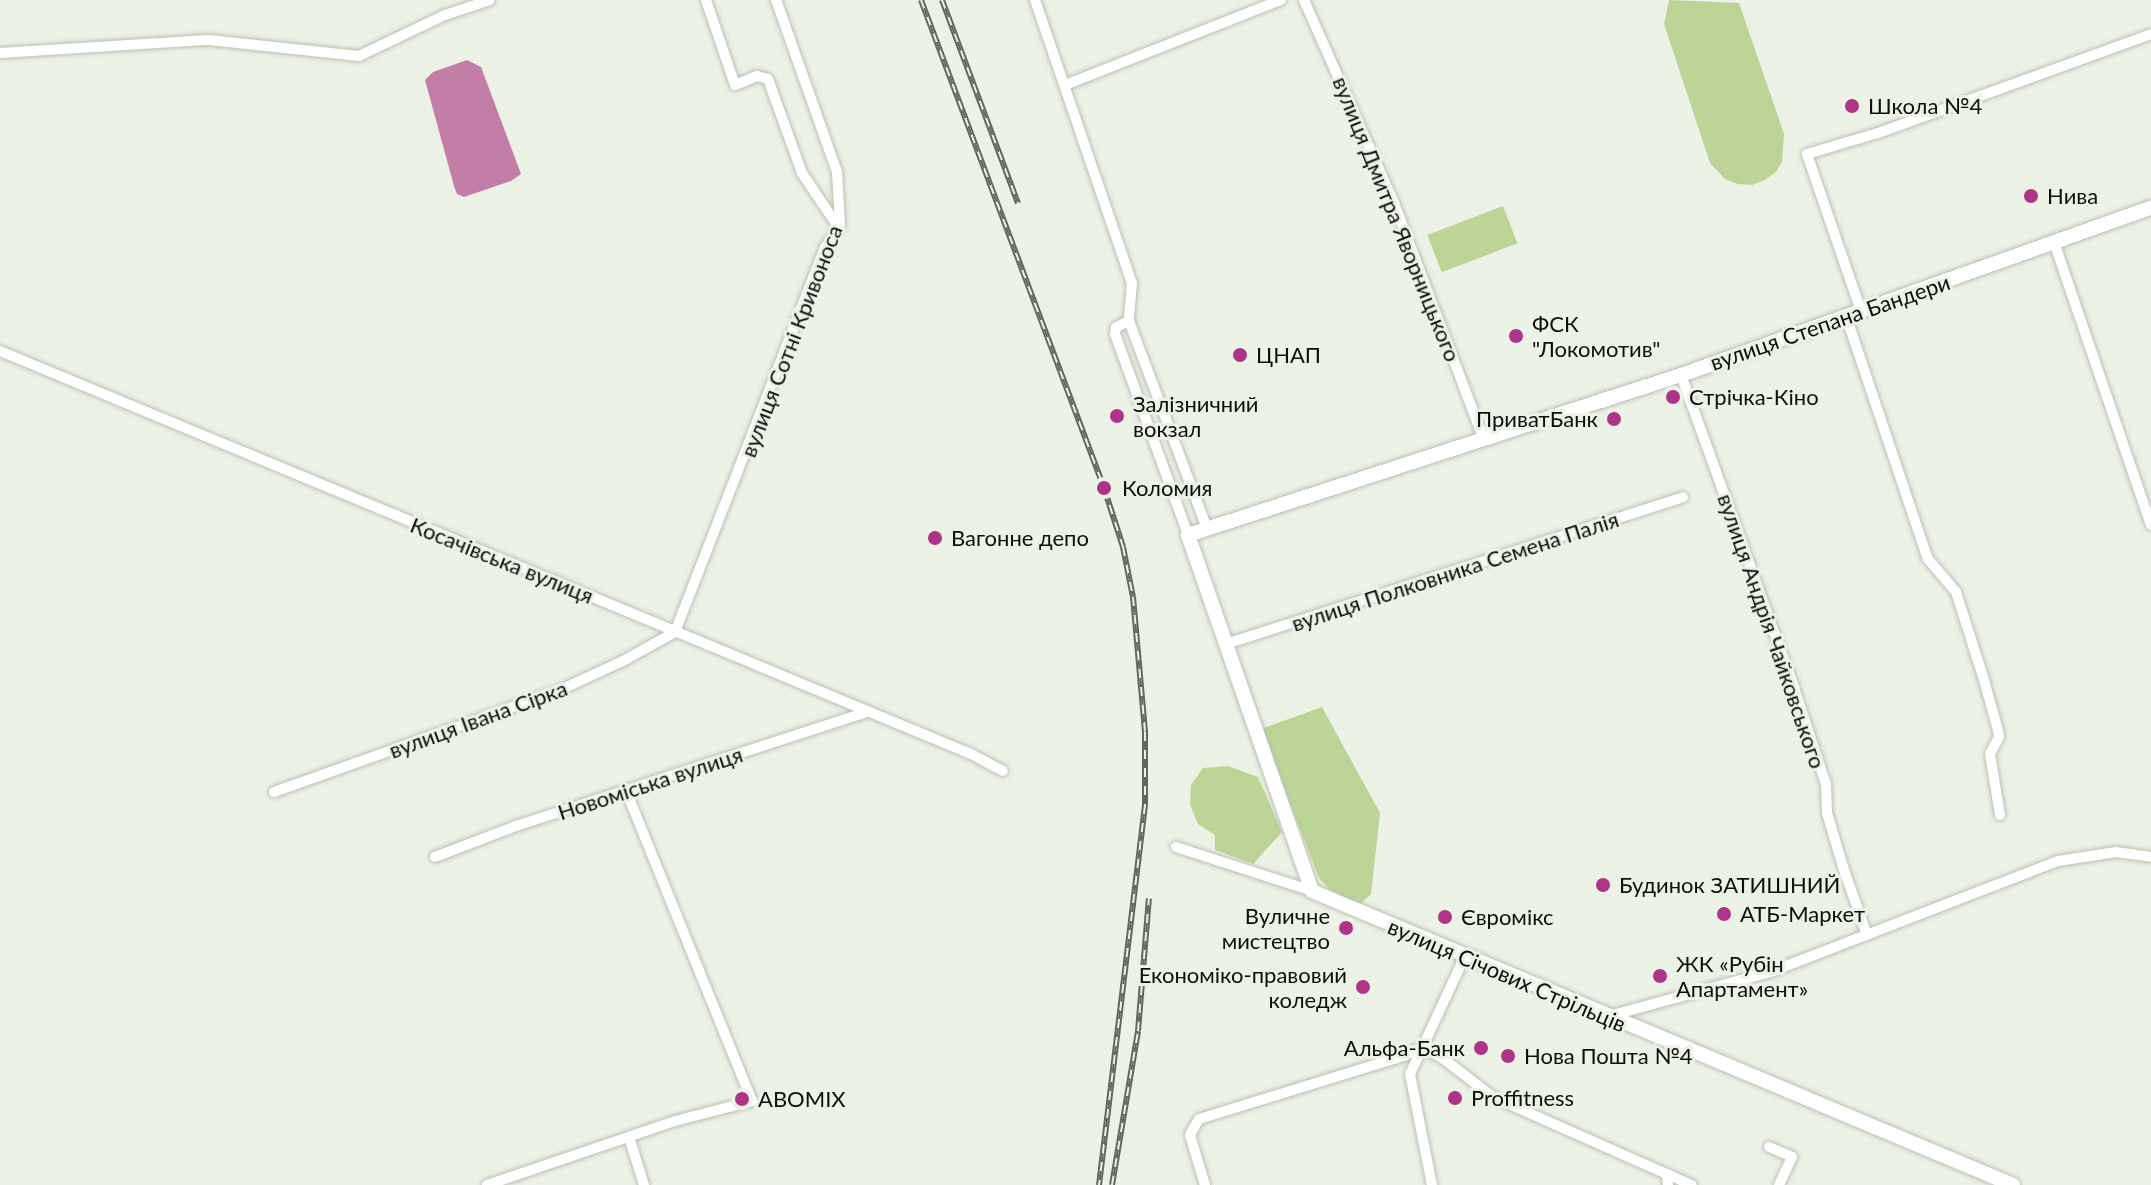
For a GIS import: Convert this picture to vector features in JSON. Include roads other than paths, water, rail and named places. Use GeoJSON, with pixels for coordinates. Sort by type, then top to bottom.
{"type":"FeatureCollection","features":[{"type":"Feature","properties":{"kind":"street"},"geometry":{"type":"LineString","coordinates":[[0,53],[209,40],[359,56],[445,15],[490,0]]}},
{"type":"Feature","properties":{"kind":"street"},"geometry":{"type":"LineString","coordinates":[[706,0],[735,85],[757,76],[768,79],[802,173],[839,228]]}},
{"type":"Feature","properties":{"kind":"street","name":"вулиця Сотні Кривоноса"},"geometry":{"type":"LineString","coordinates":[[675,632],[825,248],[839,228],[837,172],[776,0]]}},
{"type":"Feature","properties":{"kind":"street"},"geometry":{"type":"LineString","coordinates":[[1035,0],[1132,283],[1129,321],[1207,529]]}},
{"type":"Feature","properties":{"kind":"street"},"geometry":{"type":"LineString","coordinates":[[1065,85],[1281,0]]}},
{"type":"Feature","properties":{"kind":"street","name":"вулиця Дмитра Яворницького"},"geometry":{"type":"LineString","coordinates":[[1304,0],[1394,203],[1484,440]]}},
{"type":"Feature","properties":{"kind":"street"},"geometry":{"type":"LineString","coordinates":[[1861,311],[1807,154],[1878,133],[2151,34]]}},
{"type":"Feature","properties":{"kind":"street","name":"вулиця Степана Бандери"},"geometry":{"type":"LineString","coordinates":[[1188,535],[1681,375],[2151,208]]}},
{"type":"Feature","properties":{"kind":"street"},"geometry":{"type":"LineString","coordinates":[[2054,242],[2151,525]]}},
{"type":"Feature","properties":{"kind":"street"},"geometry":{"type":"LineString","coordinates":[[1846,316],[1930,564],[1956,592],[1984,680],[1998,730],[1990,754],[2000,815]]}},
{"type":"Feature","properties":{"kind":"street"},"geometry":{"type":"LineString","coordinates":[[1129,321],[1116,327],[1115,334],[1312,891]]}},
{"type":"Feature","properties":{"kind":"street","name":"Косачівська вулиця"},"geometry":{"type":"LineString","coordinates":[[0,351],[971,754],[1003,771]]}},
{"type":"Feature","properties":{"kind":"street","name":"вулиця Андрія Чайковського"},"geometry":{"type":"LineString","coordinates":[[1681,375],[1826,784],[1827,813],[1867,935]]}},
{"type":"Feature","properties":{"kind":"street","name":"вулиця Полковника Семена Палія"},"geometry":{"type":"LineString","coordinates":[[1226,644],[1683,497]]}},
{"type":"Feature","properties":{"kind":"street","name":"вулиця Івана Сірка"},"geometry":{"type":"LineString","coordinates":[[274,792],[558,691],[623,661],[675,632]]}},
{"type":"Feature","properties":{"kind":"street","name":"Новоміська вулиця"},"geometry":{"type":"LineString","coordinates":[[435,857],[516,826],[867,712]]}},
{"type":"Feature","properties":{"kind":"street"},"geometry":{"type":"LineString","coordinates":[[487,1185],[507,1182],[629,1137],[752,1101],[626,791]]}},
{"type":"Feature","properties":{"kind":"street","name":"вулиця Січових Стрільців"},"geometry":{"type":"LineString","coordinates":[[1176,847],[1312,891],[1464,958],[2013,1185]]}},
{"type":"Feature","properties":{"kind":"street"},"geometry":{"type":"LineString","coordinates":[[1608,1016],[1761,975],[2058,861],[2116,852],[2151,857]]}},
{"type":"Feature","properties":{"kind":"street"},"geometry":{"type":"LineString","coordinates":[[1432,1185],[1410,1080],[1420,1048],[1464,958]]}},
{"type":"Feature","properties":{"kind":"street"},"geometry":{"type":"LineString","coordinates":[[1653,1004],[1644,1018],[1653,1036]]}},
{"type":"Feature","properties":{"kind":"street"},"geometry":{"type":"LineString","coordinates":[[1205,1185],[1190,1135],[1199,1119],[1404,1056],[1420,1048],[1441,1057],[1493,1097],[1667,1180],[1692,1185]]}},
{"type":"Feature","properties":{"kind":"street"},"geometry":{"type":"LineString","coordinates":[[629,1137],[644,1185]]}},
{"type":"Feature","properties":{"kind":"street"},"geometry":{"type":"LineString","coordinates":[[1769,1147],[1792,1157],[1779,1185]]}},
{"type":"Feature","properties":{"kind":"railway"},"geometry":{"type":"LineString","coordinates":[[921,0],[1104,488],[1123,547],[1133,597],[1145,732],[1145,805],[1099,1185]]}},
{"type":"Feature","properties":{"kind":"railway"},"geometry":{"type":"LineString","coordinates":[[942,0],[1018,203]]}},
{"type":"Feature","properties":{"kind":"railway"},"geometry":{"type":"LineString","coordinates":[[1112,1185],[1138,1031],[1149,898]]}},
{"type":"Feature","properties":{"kind":"place","name":"Школа №4"},"geometry":{"type":"Point","coordinates":[1852,106]}},
{"type":"Feature","properties":{"kind":"place","name":"Нива"},"geometry":{"type":"Point","coordinates":[2031,196]}},
{"type":"Feature","properties":{"kind":"place","name":"ФСК \"Локомотив\""},"geometry":{"type":"Point","coordinates":[1516,336]}},
{"type":"Feature","properties":{"kind":"place","name":"ЦНАП"},"geometry":{"type":"Point","coordinates":[1240,355]}},
{"type":"Feature","properties":{"kind":"place","name":"Стрічка-Кіно"},"geometry":{"type":"Point","coordinates":[1673,397]}},
{"type":"Feature","properties":{"kind":"place","name":"Залізничний вокзал"},"geometry":{"type":"Point","coordinates":[1117,416]}},
{"type":"Feature","properties":{"kind":"place","name":"ПриватБанк"},"geometry":{"type":"Point","coordinates":[1614,419]}},
{"type":"Feature","properties":{"kind":"place","name":"Коломия"},"geometry":{"type":"Point","coordinates":[1104,488]}},
{"type":"Feature","properties":{"kind":"place","name":"Вагонне депо"},"geometry":{"type":"Point","coordinates":[935,538]}},
{"type":"Feature","properties":{"kind":"place","name":"Будинок ЗАТИШНИЙ"},"geometry":{"type":"Point","coordinates":[1603,885]}},
{"type":"Feature","properties":{"kind":"place","name":"АТБ-Маркет"},"geometry":{"type":"Point","coordinates":[1724,914]}},
{"type":"Feature","properties":{"kind":"place","name":"Євромікс"},"geometry":{"type":"Point","coordinates":[1445,917]}},
{"type":"Feature","properties":{"kind":"place","name":"Вуличне мистецтво"},"geometry":{"type":"Point","coordinates":[1346,928]}},
{"type":"Feature","properties":{"kind":"place","name":"ЖК «Рубін Апартамент»"},"geometry":{"type":"Point","coordinates":[1660,976]}},
{"type":"Feature","properties":{"kind":"place","name":"Економіко-правовий коледж"},"geometry":{"type":"Point","coordinates":[1363,987]}},
{"type":"Feature","properties":{"kind":"place","name":"Альфа-Банк"},"geometry":{"type":"Point","coordinates":[1481,1048]}},
{"type":"Feature","properties":{"kind":"place","name":"Нова Пошта №4"},"geometry":{"type":"Point","coordinates":[1508,1056]}},
{"type":"Feature","properties":{"kind":"place","name":"Proffitness"},"geometry":{"type":"Point","coordinates":[1455,1098]}},
{"type":"Feature","properties":{"kind":"place","name":"ABOMIX"},"geometry":{"type":"Point","coordinates":[742,1099]}}]}
